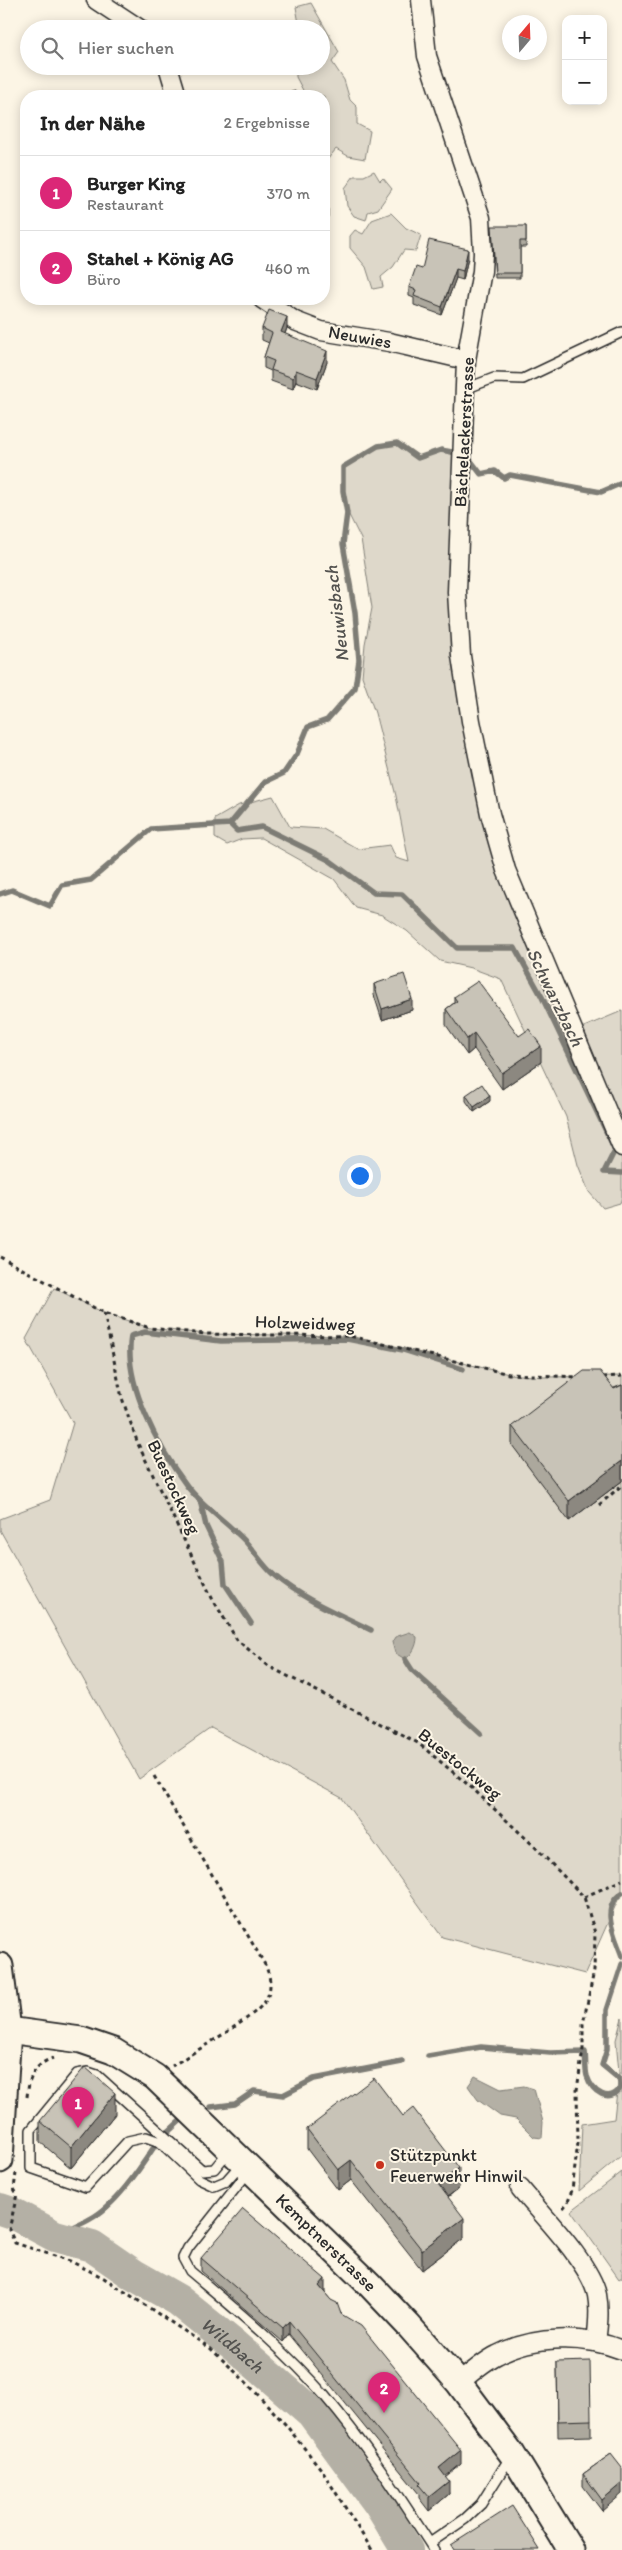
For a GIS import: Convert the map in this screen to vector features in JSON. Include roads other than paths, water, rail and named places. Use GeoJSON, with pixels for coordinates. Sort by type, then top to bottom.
{"type":"FeatureCollection","features":[{"type":"Feature","properties":{"kind":"street"},"geometry":{"type":"LineString","coordinates":[[96,0],[126,20]]}},
{"type":"Feature","properties":{"kind":"street","name":"Bächelackerstrasse"},"geometry":{"type":"LineString","coordinates":[[421,0],[427,56],[481,218],[484,253],[466,360],[458,592],[461,656],[471,721],[490,814],[506,870],[622,1147]]}},
{"type":"Feature","properties":{"kind":"street"},"geometry":{"type":"LineString","coordinates":[[171,75],[175,90]]}},
{"type":"Feature","properties":{"kind":"street","name":"Neuwies"},"geometry":{"type":"LineString","coordinates":[[271,305],[295,321],[320,331],[390,342],[466,360]]}},
{"type":"Feature","properties":{"kind":"street"},"geometry":{"type":"LineString","coordinates":[[0,1966],[8,2030],[0,2160]]}},
{"type":"Feature","properties":{"kind":"street","name":"Kemptnerstrasse"},"geometry":{"type":"LineString","coordinates":[[8,2030],[81,2040],[113,2051],[155,2077],[370,2285],[459,2383],[512,2454],[571,2550]]}},
{"type":"Feature","properties":{"kind":"street"},"geometry":{"type":"LineString","coordinates":[[520,2188],[580,2262],[597,2294],[599,2318],[596,2342]]}},
{"type":"Feature","properties":{"kind":"street"},"geometry":{"type":"LineString","coordinates":[[459,2383],[496,2355],[522,2344],[545,2340],[596,2342],[622,2350]]}},
{"type":"Feature","properties":{"kind":"lane"},"geometry":{"type":"LineString","coordinates":[[464,389],[488,380],[523,379],[622,332]]}},
{"type":"Feature","properties":{"kind":"lane"},"geometry":{"type":"LineString","coordinates":[[88,2072],[97,2075],[202,2170],[214,2169],[241,2160],[226,2181],[214,2186],[199,2179],[160,2142],[146,2137],[128,2142],[86,2187],[31,2168],[31,2130],[77,2074],[88,2072]]}},
{"type":"Feature","properties":{"kind":"lane"},"geometry":{"type":"LineString","coordinates":[[241,2160],[183,2258],[190,2271],[293,2362],[324,2395],[365,2448],[432,2546],[466,2519],[481,2504],[512,2454]]}},
{"type":"Feature","properties":{"kind":"waterway","name":"Neuwisbach"},"geometry":{"type":"LineString","coordinates":[[230,824],[265,782],[284,773],[297,754],[308,727],[327,720],[355,688],[359,660],[355,613],[343,544],[347,513],[343,491],[343,467],[378,446],[397,443],[418,458],[441,450],[452,452]]}},
{"type":"Feature","properties":{"kind":"waterway","name":"Neuwisbach"},"geometry":{"type":"LineString","coordinates":[[471,461],[481,474],[495,471],[504,478],[510,475],[601,492],[622,483]]}},
{"type":"Feature","properties":{"kind":"waterway","name":"Schwarzbach"},"geometry":{"type":"LineString","coordinates":[[0,894],[12,890],[50,906],[62,885],[91,880],[151,829],[230,824],[237,831],[262,827],[329,860],[374,893],[402,894],[457,948],[515,948],[542,997],[615,1150],[604,1172],[622,1173]]}},
{"type":"Feature","properties":{"kind":"waterway"},"geometry":{"type":"LineString","coordinates":[[371,1630],[309,1599],[275,1576],[245,1541],[200,1501],[187,1486],[165,1454],[138,1394],[132,1374],[131,1336],[145,1332],[221,1341],[347,1339],[403,1350],[463,1369]]}},
{"type":"Feature","properties":{"kind":"waterway"},"geometry":{"type":"LineString","coordinates":[[200,1500],[206,1526],[223,1562],[225,1584],[251,1623]]}},
{"type":"Feature","properties":{"kind":"waterway"},"geometry":{"type":"LineString","coordinates":[[405,1659],[412,1670],[481,1733]]}},
{"type":"Feature","properties":{"kind":"waterway"},"geometry":{"type":"LineString","coordinates":[[622,1893],[615,1899],[611,1906],[610,1914],[613,1931],[622,1956]]}},
{"type":"Feature","properties":{"kind":"waterway"},"geometry":{"type":"LineString","coordinates":[[428,2056],[481,2047],[550,2053],[585,2052],[586,2073],[589,2082],[602,2094],[612,2095],[621,2087],[619,2079],[602,2065],[607,2049],[607,2010],[622,1964]]}},
{"type":"Feature","properties":{"kind":"waterway"},"geometry":{"type":"LineString","coordinates":[[211,2107],[235,2104],[254,2091],[283,2095],[314,2079],[402,2062]]}},
{"type":"Feature","properties":{"kind":"waterway"},"geometry":{"type":"LineString","coordinates":[[168,2132],[181,2120]]}},
{"type":"Feature","properties":{"kind":"waterway"},"geometry":{"type":"LineString","coordinates":[[55,2236],[90,2219],[108,2206],[126,2187],[154,2147]]}},
{"type":"Feature","properties":{"kind":"waterway","name":"Wildbach"},"geometry":{"type":"LineString","coordinates":[[0,2209],[12,2213],[55,2236],[92,2246],[134,2275],[178,2300],[235,2346],[312,2413],[379,2504],[407,2550]]}},
{"type":"Feature","properties":{"kind":"place","name":"Burger King"},"geometry":{"type":"Point","coordinates":[78,2128]}},
{"type":"Feature","properties":{"kind":"place","name":"Stützpunkt Feuerwehr Hinwil"},"geometry":{"type":"Point","coordinates":[380,2165]}},
{"type":"Feature","properties":{"kind":"place","name":"Stahel + König AG"},"geometry":{"type":"Point","coordinates":[384,2413]}}]}
